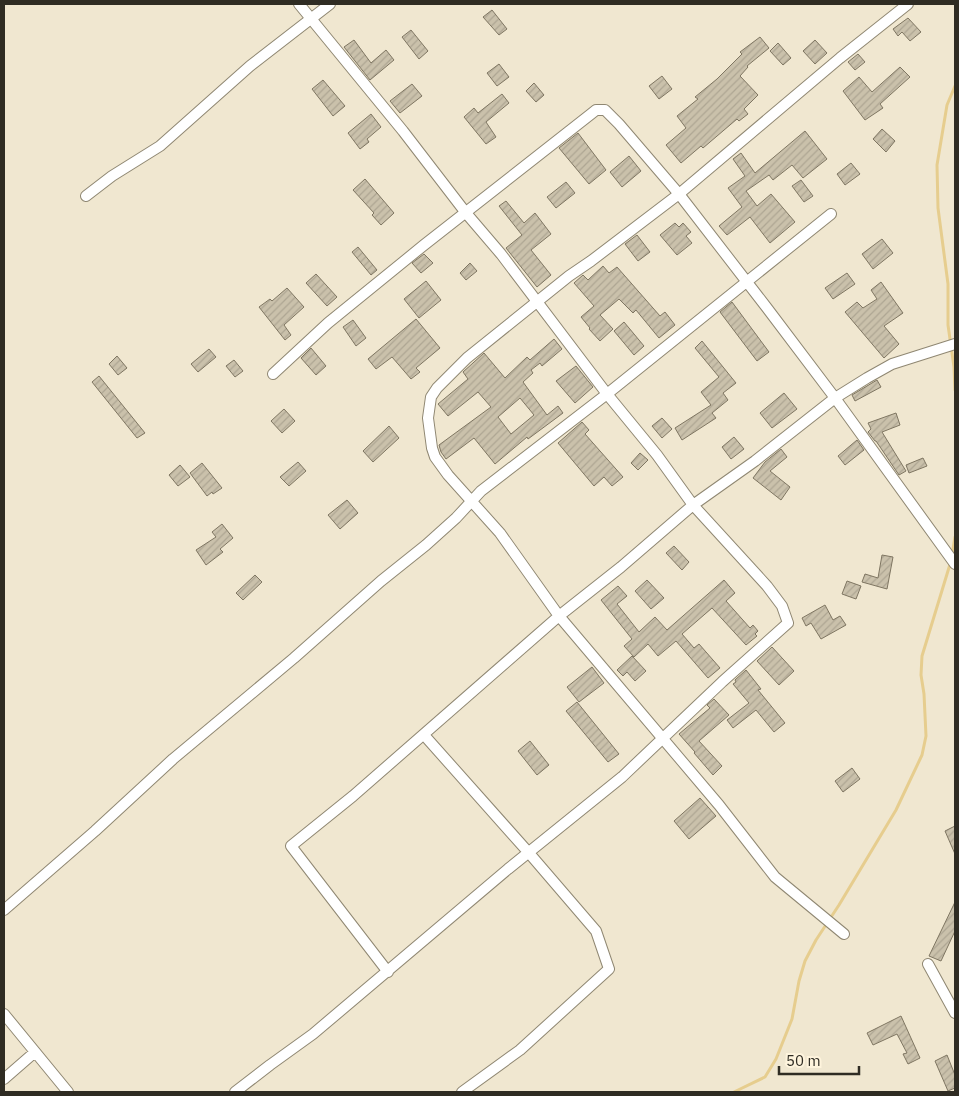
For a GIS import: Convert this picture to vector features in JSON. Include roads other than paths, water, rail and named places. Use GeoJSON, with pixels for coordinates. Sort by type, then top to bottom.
{"type":"FeatureCollection","features":[{"type":"Feature","properties":{"kind":"street"},"geometry":{"type":"LineString","coordinates":[[235,1092],[314,1034],[529,852],[622,777],[722,682],[788,623],[782,606],[767,586],[693,505],[656,454],[607,394],[501,254],[299,4]]}},
{"type":"Feature","properties":{"kind":"street"},"geometry":{"type":"LineString","coordinates":[[86,196],[112,176],[160,146],[250,66],[330,4]]}},
{"type":"Feature","properties":{"kind":"street"},"geometry":{"type":"LineString","coordinates":[[844,934],[775,877],[737,826],[559,616],[510,546],[448,475],[432,448],[428,418],[431,397],[447,376],[467,358],[569,276],[679,194],[840,58],[908,4]]}},
{"type":"Feature","properties":{"kind":"street"},"geometry":{"type":"LineString","coordinates":[[273,374],[328,323],[424,245],[591,114],[601,110],[609,113],[679,194],[747,281],[836,398],[955,564]]}},
{"type":"Feature","properties":{"kind":"street"},"geometry":{"type":"LineString","coordinates":[[4,910],[95,831],[173,759],[426,545],[472,502],[481,491],[607,394],[832,214]]}},
{"type":"Feature","properties":{"kind":"street"},"geometry":{"type":"LineString","coordinates":[[388,972],[292,846],[424,735],[559,616],[621,567],[693,505],[755,461],[836,398],[867,378],[892,364],[955,344]]}},
{"type":"Feature","properties":{"kind":"street"},"geometry":{"type":"LineString","coordinates":[[424,735],[529,852],[596,931],[609,969],[520,1050],[462,1092]]}},
{"type":"Feature","properties":{"kind":"street"},"geometry":{"type":"LineString","coordinates":[[928,964],[955,1013]]}},
{"type":"Feature","properties":{"kind":"street"},"geometry":{"type":"LineString","coordinates":[[4,1014],[68,1092]]}},
{"type":"Feature","properties":{"kind":"street"},"geometry":{"type":"LineString","coordinates":[[4,1079],[35,1052]]}},
{"type":"Feature","properties":{"kind":"waterway"},"geometry":{"type":"LineString","coordinates":[[955,86],[947,105],[937,165],[938,208],[948,284],[948,325],[955,390]]}},
{"type":"Feature","properties":{"kind":"waterway"},"geometry":{"type":"LineString","coordinates":[[952,555],[955,537]]}},
{"type":"Feature","properties":{"kind":"waterway"},"geometry":{"type":"LineString","coordinates":[[734,1092],[765,1077],[776,1059],[792,1019],[805,961],[896,810],[922,755],[926,736],[921,675],[922,656],[951,561]]}}]}
